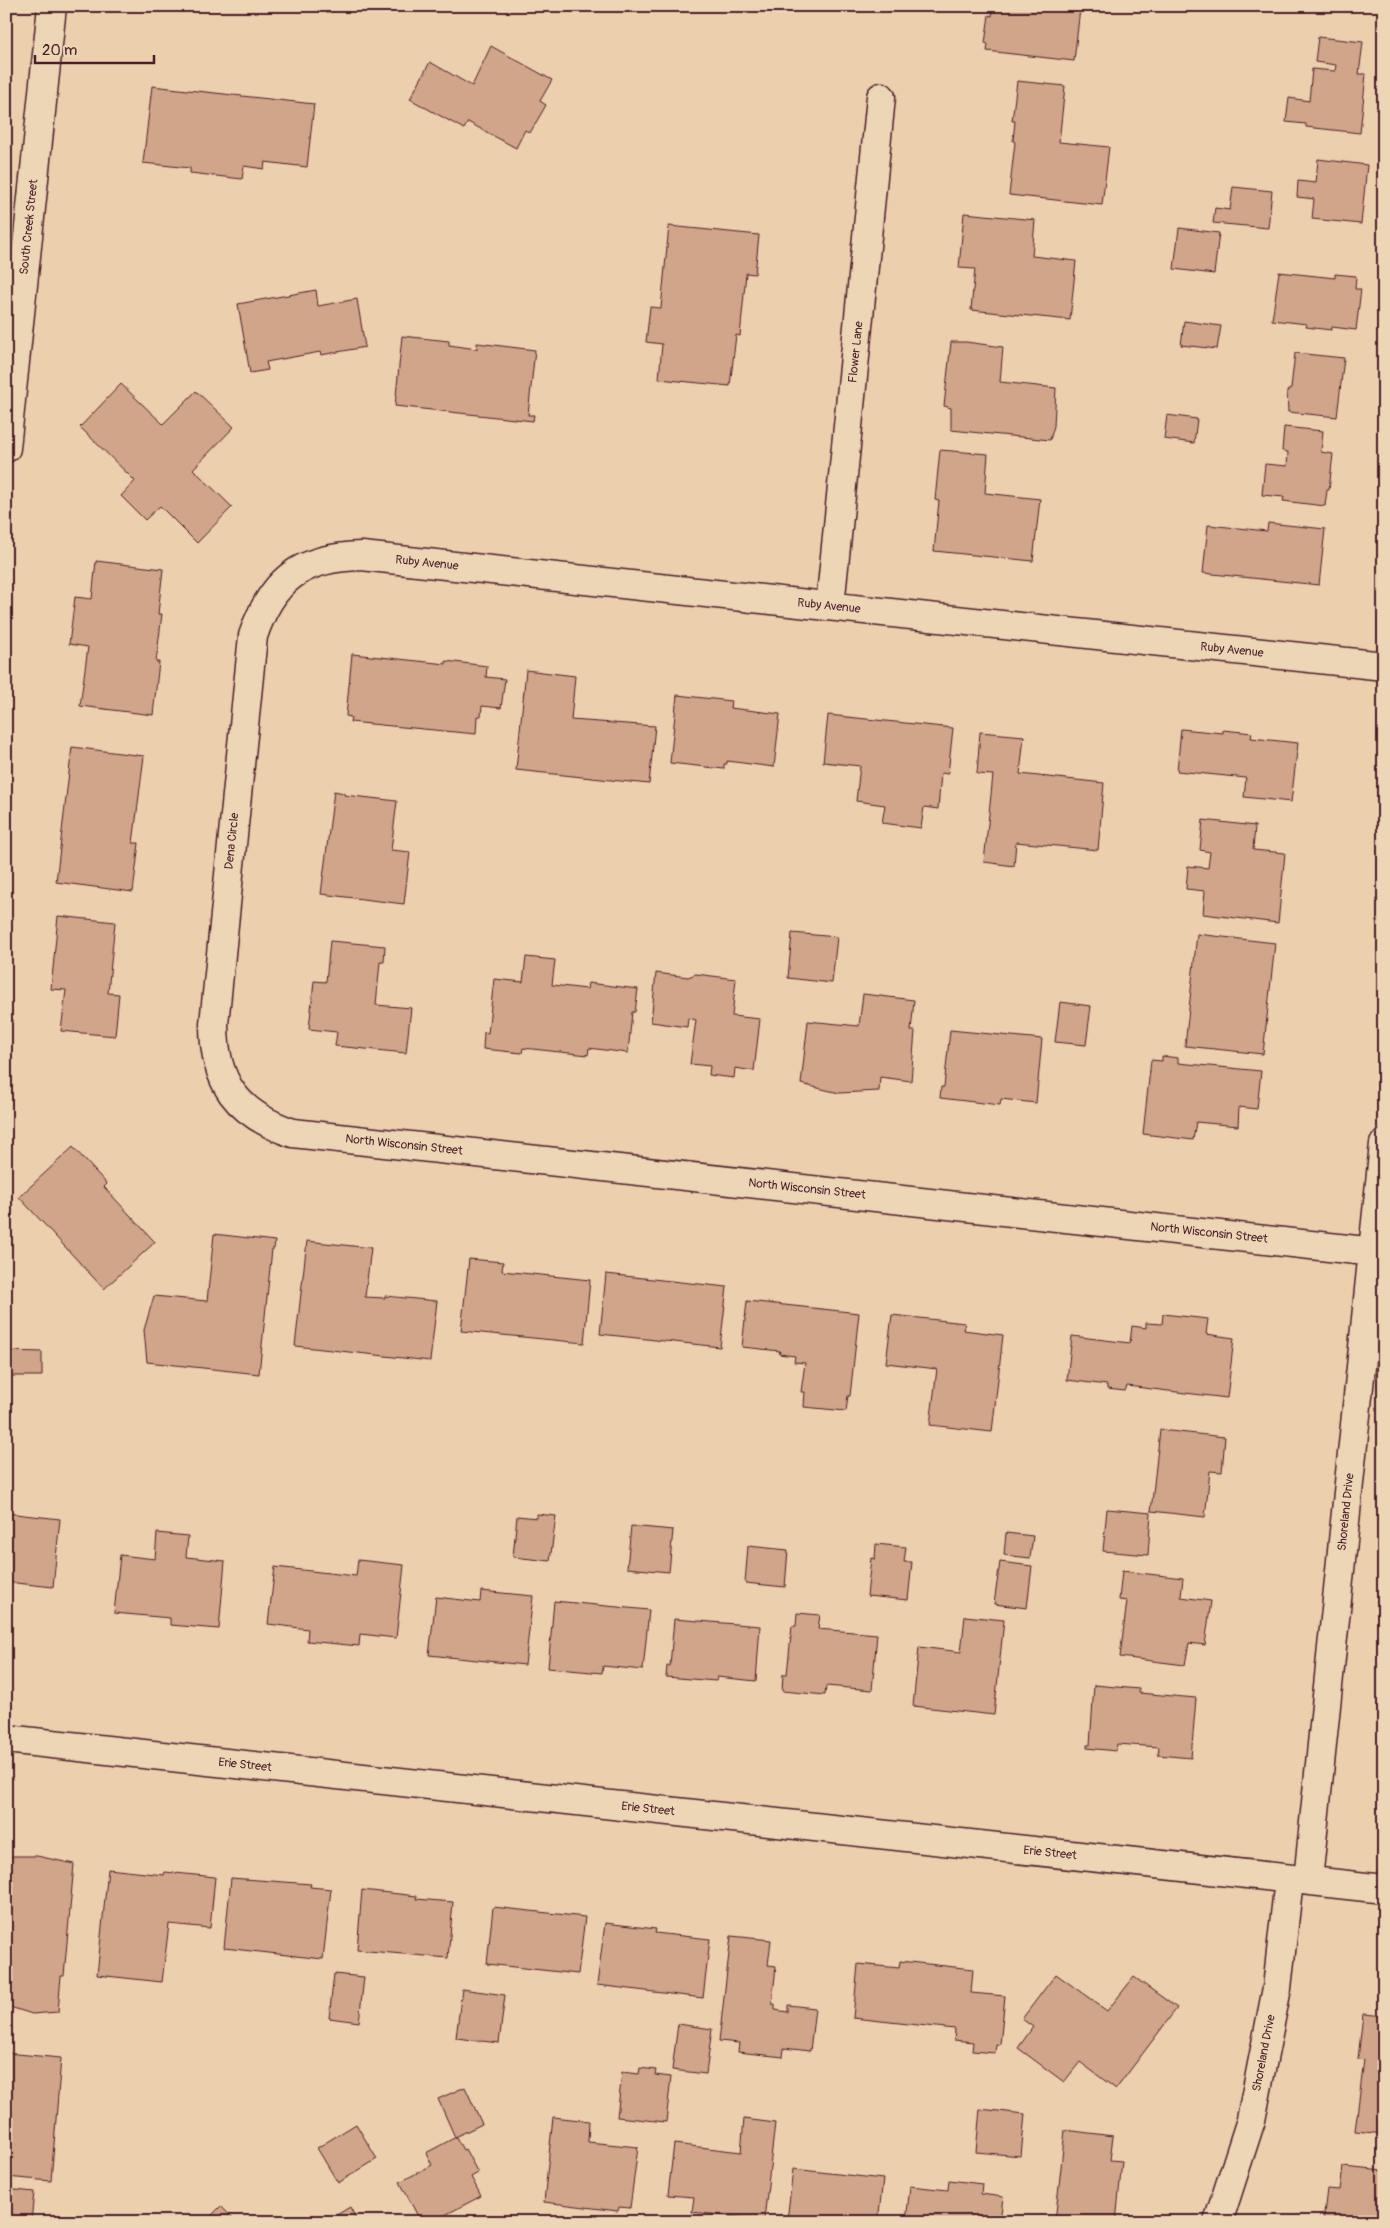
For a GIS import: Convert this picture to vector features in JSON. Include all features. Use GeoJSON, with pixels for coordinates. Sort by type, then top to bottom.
{"type":"FeatureCollection","features":[{"type":"Feature","properties":{"kind":"street","name":"South Creek Street"},"geometry":{"type":"LineString","coordinates":[[6,448],[52,6]]}},
{"type":"Feature","properties":{"kind":"street","name":"Flower Lane"},"geometry":{"type":"LineString","coordinates":[[830,606],[882,97]]}},
{"type":"Feature","properties":{"kind":"street","name":"Ruby Avenue"},"geometry":{"type":"LineString","coordinates":[[282,583],[310,564],[336,556],[362,556],[1384,666]]}},
{"type":"Feature","properties":{"kind":"street","name":"Dena Circle"},"geometry":{"type":"LineString","coordinates":[[239,1101],[225,1083],[214,1050],[214,1024],[253,636],[261,611],[282,583]]}},
{"type":"Feature","properties":{"kind":"street","name":"North Wisconsin Street"},"geometry":{"type":"LineString","coordinates":[[239,1101],[247,1110],[269,1125],[293,1133],[1378,1252]]}},
{"type":"Feature","properties":{"kind":"street","name":"Shoreland Drive"},"geometry":{"type":"LineString","coordinates":[[1218,2222],[1251,2120],[1298,1880],[1378,1252],[1384,1144]]}},
{"type":"Feature","properties":{"kind":"street","name":"Erie Street"},"geometry":{"type":"LineString","coordinates":[[6,1739],[1384,1889]]}},
{"type":"Feature","properties":{"kind":"building"},"geometry":{"type":"Polygon","coordinates":[[[993,6],[1061,6],[1080,9],[1074,61],[987,51],[988,44],[985,43],[989,15],[992,16],[993,6]]]}},
{"type":"Feature","properties":{"kind":"building"},"geometry":{"type":"Polygon","coordinates":[[[1318,37],[1363,42],[1359,74],[1366,74],[1360,133],[1306,127],[1306,124],[1286,122],[1289,98],[1309,101],[1312,69],[1335,71],[1336,65],[1315,62],[1318,37]]]}},
{"type":"Feature","properties":{"kind":"building"},"geometry":{"type":"Polygon","coordinates":[[[491,46],[552,80],[540,101],[546,105],[530,133],[525,130],[516,148],[468,122],[464,129],[410,99],[430,62],[472,86],[491,46]]]}},
{"type":"Feature","properties":{"kind":"building"},"geometry":{"type":"Polygon","coordinates":[[[1017,81],[1065,86],[1059,142],[1109,147],[1102,205],[1009,195],[1015,142],[1013,141],[1015,121],[1012,121],[1017,81]]]}},
{"type":"Feature","properties":{"kind":"building"},"geometry":{"type":"Polygon","coordinates":[[[152,86],[314,104],[307,167],[265,162],[264,169],[244,166],[242,179],[190,173],[190,168],[143,163],[152,86]]]}},
{"type":"Feature","properties":{"kind":"building"},"geometry":{"type":"Polygon","coordinates":[[[1318,159],[1367,165],[1361,224],[1312,219],[1314,199],[1297,197],[1298,181],[1316,183],[1318,159]]]}},
{"type":"Feature","properties":{"kind":"building"},"geometry":{"type":"Polygon","coordinates":[[[1233,187],[1272,191],[1268,228],[1213,223],[1215,208],[1230,210],[1233,187]]]}},
{"type":"Feature","properties":{"kind":"building"},"geometry":{"type":"Polygon","coordinates":[[[964,213],[1035,220],[1032,256],[1076,261],[1070,320],[971,310],[975,269],[959,268],[964,213]]]}},
{"type":"Feature","properties":{"kind":"building"},"geometry":{"type":"Polygon","coordinates":[[[669,226],[759,235],[755,274],[746,273],[740,336],[736,335],[730,386],[659,379],[662,344],[646,342],[650,307],[661,308],[669,226]]]}},
{"type":"Feature","properties":{"kind":"building"},"geometry":{"type":"Polygon","coordinates":[[[1179,228],[1219,233],[1214,274],[1174,269],[1179,228]]]}},
{"type":"Feature","properties":{"kind":"building"},"geometry":{"type":"Polygon","coordinates":[[[1279,272],[1335,278],[1335,274],[1356,276],[1355,289],[1361,289],[1356,330],[1332,327],[1331,330],[1306,327],[1307,324],[1272,320],[1279,272]]]}},
{"type":"Feature","properties":{"kind":"building"},"geometry":{"type":"Polygon","coordinates":[[[316,290],[318,306],[357,299],[365,347],[321,355],[320,352],[266,362],[268,370],[250,373],[238,304],[316,290]]]}},
{"type":"Feature","properties":{"kind":"building"},"geometry":{"type":"Polygon","coordinates":[[[1184,321],[1221,326],[1217,349],[1181,345],[1184,321]]]}},
{"type":"Feature","properties":{"kind":"building"},"geometry":{"type":"Polygon","coordinates":[[[402,336],[449,341],[449,345],[477,349],[477,343],[535,350],[528,415],[534,415],[533,421],[395,406],[402,336]]]}},
{"type":"Feature","properties":{"kind":"building"},"geometry":{"type":"Polygon","coordinates":[[[951,342],[1003,347],[1000,382],[1056,388],[1054,426],[1050,440],[951,430],[951,408],[944,406],[951,342]]]}},
{"type":"Feature","properties":{"kind":"building"},"geometry":{"type":"Polygon","coordinates":[[[1295,353],[1344,358],[1337,417],[1288,412],[1287,391],[1291,388],[1295,353]]]}},
{"type":"Feature","properties":{"kind":"building"},"geometry":{"type":"Polygon","coordinates":[[[121,384],[163,424],[196,391],[234,427],[193,469],[232,507],[197,543],[160,506],[145,520],[121,496],[135,481],[80,427],[121,384]]]}},
{"type":"Feature","properties":{"kind":"building"},"geometry":{"type":"Polygon","coordinates":[[[1167,415],[1197,419],[1194,443],[1164,439],[1167,415]]]}},
{"type":"Feature","properties":{"kind":"building"},"geometry":{"type":"Polygon","coordinates":[[[1284,427],[1323,431],[1321,452],[1333,454],[1329,490],[1327,490],[1325,506],[1283,501],[1284,497],[1262,495],[1265,464],[1287,466],[1288,452],[1282,451],[1284,427]]]}},
{"type":"Feature","properties":{"kind":"building"},"geometry":{"type":"Polygon","coordinates":[[[940,450],[988,454],[985,493],[1040,499],[1033,561],[934,551],[939,501],[935,500],[940,450]]]}},
{"type":"Feature","properties":{"kind":"building"},"geometry":{"type":"Polygon","coordinates":[[[1268,523],[1325,529],[1319,585],[1203,573],[1208,525],[1267,531],[1268,523]]]}},
{"type":"Feature","properties":{"kind":"building"},"geometry":{"type":"Polygon","coordinates":[[[96,561],[163,569],[158,614],[162,614],[156,662],[159,662],[153,715],[80,706],[88,647],[69,644],[75,597],[92,599],[96,561]]]}},
{"type":"Feature","properties":{"kind":"building"},"geometry":{"type":"Polygon","coordinates":[[[352,654],[446,664],[446,661],[487,666],[486,677],[505,679],[501,708],[482,706],[481,716],[477,716],[476,734],[350,722],[351,717],[346,716],[352,654]]]}},
{"type":"Feature","properties":{"kind":"building"},"geometry":{"type":"Polygon","coordinates":[[[526,670],[575,676],[571,720],[655,726],[649,784],[516,770],[526,670]]]}},
{"type":"Feature","properties":{"kind":"building"},"geometry":{"type":"Polygon","coordinates":[[[677,695],[731,701],[730,708],[780,714],[774,767],[727,761],[727,764],[724,764],[724,769],[670,763],[677,695]]]}},
{"type":"Feature","properties":{"kind":"building"},"geometry":{"type":"Polygon","coordinates":[[[828,715],[953,728],[948,774],[941,773],[938,809],[924,807],[921,828],[882,823],[885,805],[856,801],[860,766],[823,762],[828,715]]]}},
{"type":"Feature","properties":{"kind":"building"},"geometry":{"type":"Polygon","coordinates":[[[1181,729],[1223,733],[1223,730],[1252,733],[1251,738],[1298,743],[1291,802],[1244,797],[1246,778],[1177,771],[1181,729]]]}},
{"type":"Feature","properties":{"kind":"building"},"geometry":{"type":"Polygon","coordinates":[[[980,732],[1024,736],[1020,774],[1104,783],[1098,850],[1016,842],[1014,866],[984,862],[993,775],[977,774],[980,732]]]}},
{"type":"Feature","properties":{"kind":"building"},"geometry":{"type":"Polygon","coordinates":[[[72,747],[144,756],[133,843],[139,843],[133,892],[56,882],[72,747]]]}},
{"type":"Feature","properties":{"kind":"building"},"geometry":{"type":"Polygon","coordinates":[[[334,791],[344,793],[344,795],[397,801],[391,850],[410,852],[404,904],[321,894],[334,791]]]}},
{"type":"Feature","properties":{"kind":"building"},"geometry":{"type":"Polygon","coordinates":[[[1203,820],[1255,826],[1253,850],[1285,853],[1278,923],[1203,914],[1205,891],[1186,889],[1188,866],[1208,868],[1210,852],[1200,850],[1203,820]]]}},
{"type":"Feature","properties":{"kind":"building"},"geometry":{"type":"Polygon","coordinates":[[[58,916],[115,922],[108,993],[119,994],[115,1036],[61,1031],[66,990],[51,989],[58,916]]]}},
{"type":"Feature","properties":{"kind":"building"},"geometry":{"type":"Polygon","coordinates":[[[792,933],[837,937],[832,983],[788,978],[792,933]]]}},
{"type":"Feature","properties":{"kind":"building"},"geometry":{"type":"Polygon","coordinates":[[[1197,934],[1275,943],[1263,1054],[1185,1046],[1197,934]]]}},
{"type":"Feature","properties":{"kind":"building"},"geometry":{"type":"Polygon","coordinates":[[[330,941],[385,946],[384,962],[380,962],[376,1005],[411,1008],[406,1053],[335,1046],[337,1032],[309,1029],[314,981],[326,982],[330,941]]]}},
{"type":"Feature","properties":{"kind":"building"},"geometry":{"type":"Polygon","coordinates":[[[526,957],[555,960],[552,985],[587,989],[588,983],[638,989],[635,1012],[632,1012],[628,1053],[589,1048],[588,1055],[523,1048],[522,1053],[483,1049],[484,1032],[488,1033],[494,979],[523,982],[526,957]]]}},
{"type":"Feature","properties":{"kind":"building"},"geometry":{"type":"Polygon","coordinates":[[[656,973],[688,977],[696,974],[736,979],[732,1016],[760,1019],[754,1071],[735,1068],[734,1078],[709,1075],[710,1066],[690,1064],[696,1020],[688,1018],[687,1027],[651,1022],[656,973]]]}},
{"type":"Feature","properties":{"kind":"building"},"geometry":{"type":"Polygon","coordinates":[[[863,994],[914,1000],[911,1031],[915,1031],[911,1081],[880,1077],[879,1091],[839,1093],[801,1084],[808,1021],[859,1026],[863,994]]]}},
{"type":"Feature","properties":{"kind":"building"},"geometry":{"type":"Polygon","coordinates":[[[1060,1002],[1091,1006],[1086,1045],[1055,1042],[1060,1002]]]}},
{"type":"Feature","properties":{"kind":"building"},"geometry":{"type":"Polygon","coordinates":[[[950,1030],[1042,1039],[1036,1103],[1001,1099],[1000,1105],[940,1098],[941,1087],[944,1087],[950,1030]]]}},
{"type":"Feature","properties":{"kind":"building"},"geometry":{"type":"Polygon","coordinates":[[[1162,1056],[1178,1058],[1178,1063],[1261,1071],[1257,1109],[1239,1107],[1238,1126],[1196,1122],[1193,1140],[1143,1134],[1151,1060],[1162,1061],[1162,1056]]]}},
{"type":"Feature","properties":{"kind":"building"},"geometry":{"type":"Polygon","coordinates":[[[73,1147],[107,1184],[104,1187],[155,1242],[104,1289],[19,1197],[73,1147]]]}},
{"type":"Feature","properties":{"kind":"building"},"geometry":{"type":"Polygon","coordinates":[[[214,1234],[275,1241],[274,1249],[272,1249],[259,1374],[147,1362],[144,1330],[154,1296],[207,1301],[214,1234]]]}},
{"type":"Feature","properties":{"kind":"building"},"geometry":{"type":"Polygon","coordinates":[[[307,1241],[371,1248],[365,1297],[385,1298],[385,1296],[437,1301],[430,1361],[295,1346],[307,1241]]]}},
{"type":"Feature","properties":{"kind":"building"},"geometry":{"type":"Polygon","coordinates":[[[469,1259],[503,1262],[502,1271],[590,1280],[584,1343],[461,1331],[469,1259]]]}},
{"type":"Feature","properties":{"kind":"building"},"geometry":{"type":"Polygon","coordinates":[[[606,1274],[727,1287],[720,1347],[600,1334],[606,1274]]]}},
{"type":"Feature","properties":{"kind":"building"},"geometry":{"type":"Polygon","coordinates":[[[747,1301],[859,1313],[850,1396],[848,1396],[846,1411],[804,1407],[805,1392],[801,1392],[805,1363],[794,1362],[795,1356],[779,1354],[780,1351],[742,1347],[747,1301]]]}},
{"type":"Feature","properties":{"kind":"building"},"geometry":{"type":"Polygon","coordinates":[[[1163,1314],[1208,1319],[1206,1334],[1234,1338],[1227,1398],[1127,1386],[1125,1391],[1107,1389],[1107,1385],[1067,1380],[1072,1336],[1130,1343],[1132,1326],[1146,1328],[1146,1323],[1162,1324],[1163,1314]]]}},
{"type":"Feature","properties":{"kind":"building"},"geometry":{"type":"Polygon","coordinates":[[[892,1315],[965,1323],[963,1330],[1003,1335],[992,1432],[930,1425],[937,1369],[886,1363],[892,1315]]]}},
{"type":"Feature","properties":{"kind":"building"},"geometry":{"type":"Polygon","coordinates":[[[9,1351],[42,1352],[42,1376],[8,1376],[9,1351]]]}},
{"type":"Feature","properties":{"kind":"building"},"geometry":{"type":"Polygon","coordinates":[[[1160,1430],[1225,1437],[1222,1472],[1210,1471],[1205,1517],[1151,1511],[1160,1430]]]}},
{"type":"Feature","properties":{"kind":"building"},"geometry":{"type":"Polygon","coordinates":[[[1107,1509],[1151,1513],[1148,1555],[1103,1551],[1107,1509]]]}},
{"type":"Feature","properties":{"kind":"building"},"geometry":{"type":"Polygon","coordinates":[[[6,1513],[60,1519],[53,1587],[7,1582],[6,1513]]]}},
{"type":"Feature","properties":{"kind":"building"},"geometry":{"type":"Polygon","coordinates":[[[537,1514],[556,1516],[550,1561],[513,1557],[517,1516],[537,1518],[537,1514]]]}},
{"type":"Feature","properties":{"kind":"building"},"geometry":{"type":"Polygon","coordinates":[[[631,1526],[673,1530],[669,1572],[627,1568],[631,1526]]]}},
{"type":"Feature","properties":{"kind":"building"},"geometry":{"type":"Polygon","coordinates":[[[157,1533],[188,1536],[186,1557],[225,1561],[219,1629],[170,1625],[170,1618],[114,1613],[120,1555],[155,1559],[157,1533]]]}},
{"type":"Feature","properties":{"kind":"building"},"geometry":{"type":"Polygon","coordinates":[[[1006,1533],[1033,1536],[1030,1558],[1004,1555],[1006,1533]]]}},
{"type":"Feature","properties":{"kind":"building"},"geometry":{"type":"Polygon","coordinates":[[[876,1544],[906,1547],[904,1562],[912,1562],[908,1600],[867,1596],[871,1558],[875,1559],[876,1544]]]}},
{"type":"Feature","properties":{"kind":"building"},"geometry":{"type":"Polygon","coordinates":[[[748,1546],[788,1550],[785,1587],[745,1583],[748,1546]]]}},
{"type":"Feature","properties":{"kind":"building"},"geometry":{"type":"Polygon","coordinates":[[[358,1560],[404,1565],[396,1638],[360,1634],[359,1646],[307,1641],[308,1629],[268,1624],[275,1567],[356,1576],[358,1560]]]}},
{"type":"Feature","properties":{"kind":"building"},"geometry":{"type":"Polygon","coordinates":[[[1000,1562],[1032,1566],[1027,1608],[994,1604],[1000,1562]]]}},
{"type":"Feature","properties":{"kind":"building"},"geometry":{"type":"Polygon","coordinates":[[[1122,1571],[1183,1578],[1181,1597],[1211,1601],[1205,1645],[1189,1643],[1185,1665],[1120,1657],[1127,1601],[1119,1600],[1122,1571]]]}},
{"type":"Feature","properties":{"kind":"building"},"geometry":{"type":"Polygon","coordinates":[[[481,1591],[533,1596],[525,1665],[429,1655],[436,1597],[480,1602],[481,1591]]]}},
{"type":"Feature","properties":{"kind":"building"},"geometry":{"type":"Polygon","coordinates":[[[554,1601],[649,1610],[643,1670],[603,1666],[602,1673],[548,1668],[554,1601]]]}},
{"type":"Feature","properties":{"kind":"building"},"geometry":{"type":"Polygon","coordinates":[[[797,1613],[820,1615],[818,1629],[877,1634],[872,1690],[826,1686],[825,1695],[782,1691],[783,1674],[787,1674],[792,1626],[796,1626],[797,1613]]]}},
{"type":"Feature","properties":{"kind":"building"},"geometry":{"type":"Polygon","coordinates":[[[965,1616],[1004,1620],[994,1715],[913,1706],[919,1647],[961,1652],[965,1616]]]}},
{"type":"Feature","properties":{"kind":"building"},"geometry":{"type":"Polygon","coordinates":[[[674,1619],[760,1626],[756,1681],[717,1677],[716,1681],[666,1677],[667,1666],[670,1666],[674,1619]]]}},
{"type":"Feature","properties":{"kind":"building"},"geometry":{"type":"Polygon","coordinates":[[[1094,1685],[1139,1689],[1139,1693],[1196,1698],[1191,1758],[1158,1755],[1159,1747],[1117,1744],[1116,1751],[1087,1748],[1087,1745],[1090,1745],[1094,1685]]]}},
{"type":"Feature","properties":{"kind":"building"},"geometry":{"type":"Polygon","coordinates":[[[6,1856],[37,1856],[74,1864],[64,1976],[61,1976],[58,2012],[32,2014],[10,2007],[13,1975],[6,1972],[6,1856]]]}},
{"type":"Feature","properties":{"kind":"building"},"geometry":{"type":"Polygon","coordinates":[[[108,1869],[164,1875],[165,1872],[215,1877],[210,1928],[169,1924],[162,1982],[97,1975],[108,1869]]]}},
{"type":"Feature","properties":{"kind":"building"},"geometry":{"type":"Polygon","coordinates":[[[231,1878],[311,1884],[310,1887],[331,1889],[323,1959],[224,1948],[231,1878]]]}},
{"type":"Feature","properties":{"kind":"building"},"geometry":{"type":"Polygon","coordinates":[[[362,1890],[417,1896],[416,1899],[453,1902],[448,1958],[357,1950],[362,1890]]]}},
{"type":"Feature","properties":{"kind":"building"},"geometry":{"type":"Polygon","coordinates":[[[493,1907],[585,1917],[578,1974],[487,1964],[493,1907]]]}},
{"type":"Feature","properties":{"kind":"building"},"geometry":{"type":"Polygon","coordinates":[[[605,1923],[656,1929],[655,1933],[710,1939],[703,1998],[597,1985],[605,1923]]]}},
{"type":"Feature","properties":{"kind":"building"},"geometry":{"type":"Polygon","coordinates":[[[731,1936],[771,1940],[768,1965],[776,1966],[772,2004],[775,2004],[775,2010],[788,2012],[788,2005],[815,2008],[810,2051],[784,2048],[783,2057],[738,2052],[739,2043],[719,2041],[731,1936]]]}},
{"type":"Feature","properties":{"kind":"building"},"geometry":{"type":"Polygon","coordinates":[[[900,1961],[973,1969],[971,1993],[1005,1996],[1000,2045],[996,2044],[995,2053],[972,2051],[973,2042],[954,2040],[955,2029],[853,2018],[858,1964],[899,1968],[900,1961]]]}},
{"type":"Feature","properties":{"kind":"building"},"geometry":{"type":"Polygon","coordinates":[[[334,1974],[364,1977],[359,2022],[329,2018],[334,1974]]]}},
{"type":"Feature","properties":{"kind":"building"},"geometry":{"type":"Polygon","coordinates":[[[1056,1974],[1107,2011],[1134,1977],[1177,2008],[1116,2089],[1080,2062],[1064,2082],[1018,2048],[1033,2027],[1022,2019],[1056,1974]]]}},
{"type":"Feature","properties":{"kind":"building"},"geometry":{"type":"Polygon","coordinates":[[[462,1989],[505,1995],[499,2043],[456,2038],[462,1989]]]}},
{"type":"Feature","properties":{"kind":"building"},"geometry":{"type":"Polygon","coordinates":[[[1363,2014],[1384,2016],[1384,2134],[1355,2131],[1364,2060],[1358,2059],[1363,2014]]]}},
{"type":"Feature","properties":{"kind":"building"},"geometry":{"type":"Polygon","coordinates":[[[678,2024],[712,2029],[706,2074],[672,2070],[678,2024]]]}},
{"type":"Feature","properties":{"kind":"building"},"geometry":{"type":"Polygon","coordinates":[[[6,2053],[61,2058],[51,2181],[6,2177],[6,2053]]]}},
{"type":"Feature","properties":{"kind":"building"},"geometry":{"type":"Polygon","coordinates":[[[640,2068],[656,2070],[655,2075],[671,2077],[666,2122],[617,2117],[622,2072],[639,2074],[640,2068]]]}},
{"type":"Feature","properties":{"kind":"building"},"geometry":{"type":"Polygon","coordinates":[[[465,2087],[482,2124],[455,2137],[438,2099],[465,2087]]]}},
{"type":"Feature","properties":{"kind":"building"},"geometry":{"type":"Polygon","coordinates":[[[980,2109],[1025,2114],[1021,2156],[976,2152],[980,2109]]]}},
{"type":"Feature","properties":{"kind":"building"},"geometry":{"type":"Polygon","coordinates":[[[553,2117],[589,2121],[588,2142],[638,2147],[630,2208],[619,2207],[618,2211],[544,2202],[553,2117]]]}},
{"type":"Feature","properties":{"kind":"building"},"geometry":{"type":"Polygon","coordinates":[[[744,2119],[775,2123],[764,2220],[692,2212],[694,2197],[668,2195],[674,2144],[741,2152],[744,2119]]]}},
{"type":"Feature","properties":{"kind":"building"},"geometry":{"type":"Polygon","coordinates":[[[356,2124],[377,2159],[338,2183],[317,2148],[356,2124]]]}},
{"type":"Feature","properties":{"kind":"building"},"geometry":{"type":"Polygon","coordinates":[[[1065,2130],[1113,2136],[1110,2160],[1122,2161],[1116,2222],[1055,2222],[1065,2130]]]}},
{"type":"Feature","properties":{"kind":"building"},"geometry":{"type":"Polygon","coordinates":[[[456,2137],[478,2173],[471,2177],[481,2196],[432,2222],[421,2222],[400,2182],[432,2165],[426,2153],[456,2137]]]}},
{"type":"Feature","properties":{"kind":"building"},"geometry":{"type":"Polygon","coordinates":[[[1343,2167],[1384,2171],[1381,2222],[1323,2222],[1327,2189],[1340,2190],[1343,2167]]]}},
{"type":"Feature","properties":{"kind":"building"},"geometry":{"type":"Polygon","coordinates":[[[793,2169],[883,2179],[878,2222],[787,2221],[793,2169]]]}},
{"type":"Feature","properties":{"kind":"building"},"geometry":{"type":"Polygon","coordinates":[[[949,2180],[982,2184],[981,2194],[1003,2197],[1000,2222],[906,2222],[910,2186],[948,2190],[949,2180]]]}},
{"type":"Feature","properties":{"kind":"building"},"geometry":{"type":"Polygon","coordinates":[[[6,2189],[34,2192],[31,2222],[6,2222],[6,2189]]]}},
{"type":"Feature","properties":{"kind":"building"},"geometry":{"type":"Polygon","coordinates":[[[221,2206],[236,2222],[205,2222],[221,2206]]]}},
{"type":"Feature","properties":{"kind":"building"},"geometry":{"type":"Polygon","coordinates":[[[350,2207],[358,2222],[325,2222],[350,2207]]]}}]}
